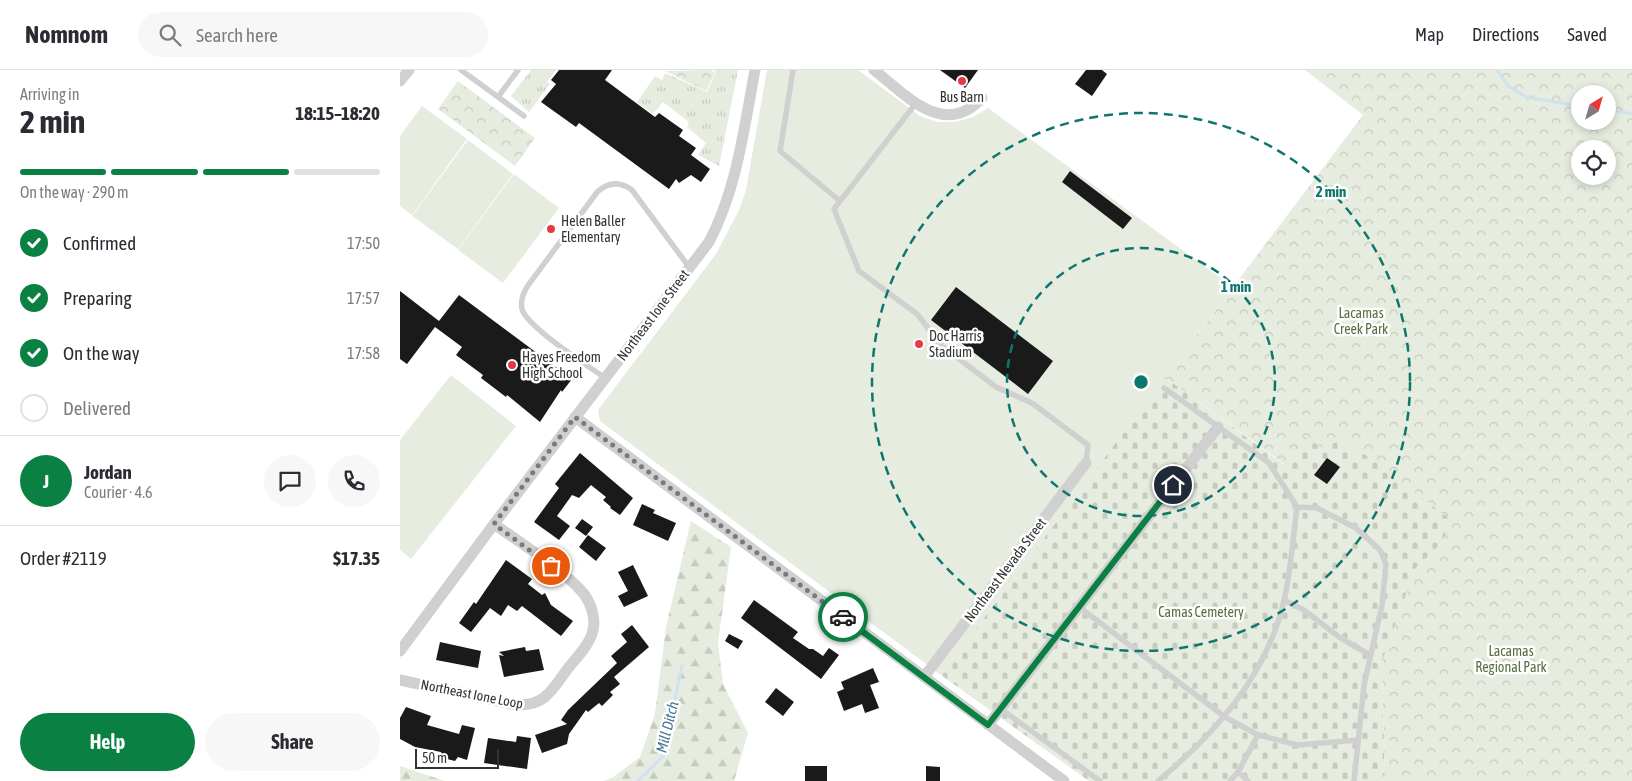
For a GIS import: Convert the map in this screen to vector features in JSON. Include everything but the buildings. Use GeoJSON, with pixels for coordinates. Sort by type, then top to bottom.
{"type":"FeatureCollection","features":[{"type":"Feature","properties":{"kind":"street"},"geometry":{"type":"LineString","coordinates":[[400,81],[408,70]]}},
{"type":"Feature","properties":{"kind":"street","name":"Northeast Ione Street"},"geometry":{"type":"LineString","coordinates":[[400,651],[708,242],[720,220],[729,197],[756,70]]}},
{"type":"Feature","properties":{"kind":"street"},"geometry":{"type":"LineString","coordinates":[[874,70],[928,111],[943,115],[958,114],[972,109],[982,98]]}},
{"type":"Feature","properties":{"kind":"street"},"geometry":{"type":"LineString","coordinates":[[575,417],[1064,781]]}},
{"type":"Feature","properties":{"kind":"street"},"geometry":{"type":"LineString","coordinates":[[988,725],[1218,427]]}},
{"type":"Feature","properties":{"kind":"street","name":"Northeast Nevada Street"},"geometry":{"type":"LineString","coordinates":[[924,677],[1086,463]]}},
{"type":"Feature","properties":{"kind":"street","name":"Northeast Ione Loop"},"geometry":{"type":"LineString","coordinates":[[400,680],[516,705],[533,706],[551,692],[584,647],[593,630],[593,611],[584,594],[565,577],[494,524]]}},
{"type":"Feature","properties":{"kind":"lane"},"geometry":{"type":"LineString","coordinates":[[461,70],[524,116]]}},
{"type":"Feature","properties":{"kind":"lane"},"geometry":{"type":"LineString","coordinates":[[498,97],[518,70]]}},
{"type":"Feature","properties":{"kind":"lane"},"geometry":{"type":"LineString","coordinates":[[793,70],[780,152],[840,201]]}},
{"type":"Feature","properties":{"kind":"lane"},"geometry":{"type":"LineString","coordinates":[[916,103],[834,209],[859,271],[917,314],[942,346],[996,387],[1032,403],[1088,445],[1086,463]]}},
{"type":"Feature","properties":{"kind":"lane"},"geometry":{"type":"LineString","coordinates":[[605,378],[532,325],[526,318],[522,300],[529,284],[598,191],[611,183],[626,186],[632,190],[689,267]]}},
{"type":"Feature","properties":{"kind":"lane"},"geometry":{"type":"LineString","coordinates":[[1158,781],[1193,752],[1225,717],[1255,672],[1271,639],[1284,600],[1297,507],[1269,463],[1164,388]]}},
{"type":"Feature","properties":{"kind":"lane"},"geometry":{"type":"LineString","coordinates":[[1297,507],[1318,508],[1356,528],[1380,550],[1386,564],[1382,605],[1364,685],[1354,781]]}},
{"type":"Feature","properties":{"kind":"lane"},"geometry":{"type":"LineString","coordinates":[[1284,600],[1304,610],[1339,637],[1370,655]]}},
{"type":"Feature","properties":{"kind":"lane"},"geometry":{"type":"LineString","coordinates":[[1079,608],[1225,717],[1258,736],[1298,746],[1358,740]]}},
{"type":"Feature","properties":{"kind":"lane"},"geometry":{"type":"LineString","coordinates":[[1001,709],[1100,781]]}},
{"type":"Feature","properties":{"kind":"lane"},"geometry":{"type":"LineString","coordinates":[[1230,781],[1238,772],[1258,736]]}},
{"type":"Feature","properties":{"kind":"lane"},"geometry":{"type":"LineString","coordinates":[[1238,772],[1248,781]]}},
{"type":"Feature","properties":{"kind":"green space"},"geometry":{"type":"Polygon","coordinates":[[[531,70],[556,70],[547,82],[550,84],[529,112],[511,96],[531,70]]]}},
{"type":"Feature","properties":{"kind":"green space"},"geometry":{"type":"Polygon","coordinates":[[[710,70],[715,73],[706,91],[665,71],[710,70]]]}},
{"type":"Feature","properties":{"kind":"green space"},"geometry":{"type":"Polygon","coordinates":[[[714,70],[738,70],[719,166],[698,155],[706,143],[687,127],[689,122],[663,102],[653,114],[637,102],[655,76],[662,80],[665,73],[707,92],[716,72],[714,70]]]}},
{"type":"Feature","properties":{"kind":"green space","name":"Doc Harris Stadium"},"geometry":{"type":"Polygon","coordinates":[[[767,70],[858,70],[920,116],[937,122],[955,122],[973,117],[988,108],[1233,287],[941,675],[600,421],[598,410],[716,254],[739,210],[746,190],[767,70]]]}},
{"type":"Feature","properties":{"kind":"green space"},"geometry":{"type":"Polygon","coordinates":[[[1305,70],[1632,70],[1632,781],[1382,781],[1385,772],[1382,675],[1378,672],[1415,569],[1443,542],[1450,519],[1366,455],[1339,441],[1323,448],[1304,437],[1284,464],[1165,377],[1363,115],[1305,70]]]}},
{"type":"Feature","properties":{"kind":"green space"},"geometry":{"type":"Polygon","coordinates":[[[458,81],[535,138],[515,166],[438,109],[458,81]]]}},
{"type":"Feature","properties":{"kind":"green space"},"geometry":{"type":"Polygon","coordinates":[[[422,106],[467,139],[412,215],[400,206],[400,136],[422,106]]]}},
{"type":"Feature","properties":{"kind":"green space"},"geometry":{"type":"Polygon","coordinates":[[[468,140],[513,174],[458,249],[412,216],[468,140]]]}},
{"type":"Feature","properties":{"kind":"green space"},"geometry":{"type":"Polygon","coordinates":[[[514,174],[559,208],[503,283],[458,250],[514,174]]]}},
{"type":"Feature","properties":{"kind":"green space"},"geometry":{"type":"Polygon","coordinates":[[[451,375],[516,426],[411,559],[400,550],[400,440],[451,375]]]}},
{"type":"Feature","properties":{"kind":"green space","name":"Camas Cemetery"},"geometry":{"type":"Polygon","coordinates":[[[1165,377],[1283,464],[1304,437],[1339,441],[1366,455],[1451,519],[1443,542],[1415,569],[1382,675],[1385,772],[1382,781],[1089,781],[941,675],[1165,377]]]}},
{"type":"Feature","properties":{"kind":"green space"},"geometry":{"type":"Polygon","coordinates":[[[691,521],[731,547],[718,643],[723,684],[748,733],[734,781],[603,781],[612,778],[640,757],[655,714],[666,627],[691,521]]]}},
{"type":"Feature","properties":{"kind":"green space"},"geometry":{"type":"Polygon","coordinates":[[[400,766],[445,781],[400,781],[400,766]]]}},
{"type":"Feature","properties":{"kind":"waterway"},"geometry":{"type":"LineString","coordinates":[[1497,70],[1508,86],[1526,97],[1571,104]]}},
{"type":"Feature","properties":{"kind":"waterway"},"geometry":{"type":"LineString","coordinates":[[1616,111],[1632,114]]}},
{"type":"Feature","properties":{"kind":"waterway","name":"Mill Ditch"},"geometry":{"type":"LineString","coordinates":[[638,781],[663,756],[682,666]]}},
{"type":"Feature","properties":{"kind":"way so far"},"geometry":{"type":"LineString","coordinates":[[551,566],[494,524],[575,417],[843,617]]}},
{"type":"Feature","properties":{"kind":"place","name":"Bus Barn"},"geometry":{"type":"Point","coordinates":[962,81]}},
{"type":"Feature","properties":{"kind":"place","name":"Helen Baller Elementary"},"geometry":{"type":"Point","coordinates":[551,229]}},
{"type":"Feature","properties":{"kind":"place","name":"Doc Harris Stadium"},"geometry":{"type":"Point","coordinates":[919,344]}},
{"type":"Feature","properties":{"kind":"place","name":"Hayes Freedom High School"},"geometry":{"type":"Point","coordinates":[512,365]}},
{"type":"Feature","properties":{"kind":"route"},"geometry":{"type":"LineString","coordinates":[[843,617],[988,725],[1173,485]]}},
{"type":"Feature","properties":{"kind":"park label","name":"Lacamas Creek Park"},"geometry":{"type":"Point","coordinates":[1361,322]}},
{"type":"Feature","properties":{"kind":"park label","name":"Lacamas Regional Park"},"geometry":{"type":"Point","coordinates":[1511,660]}}]}
